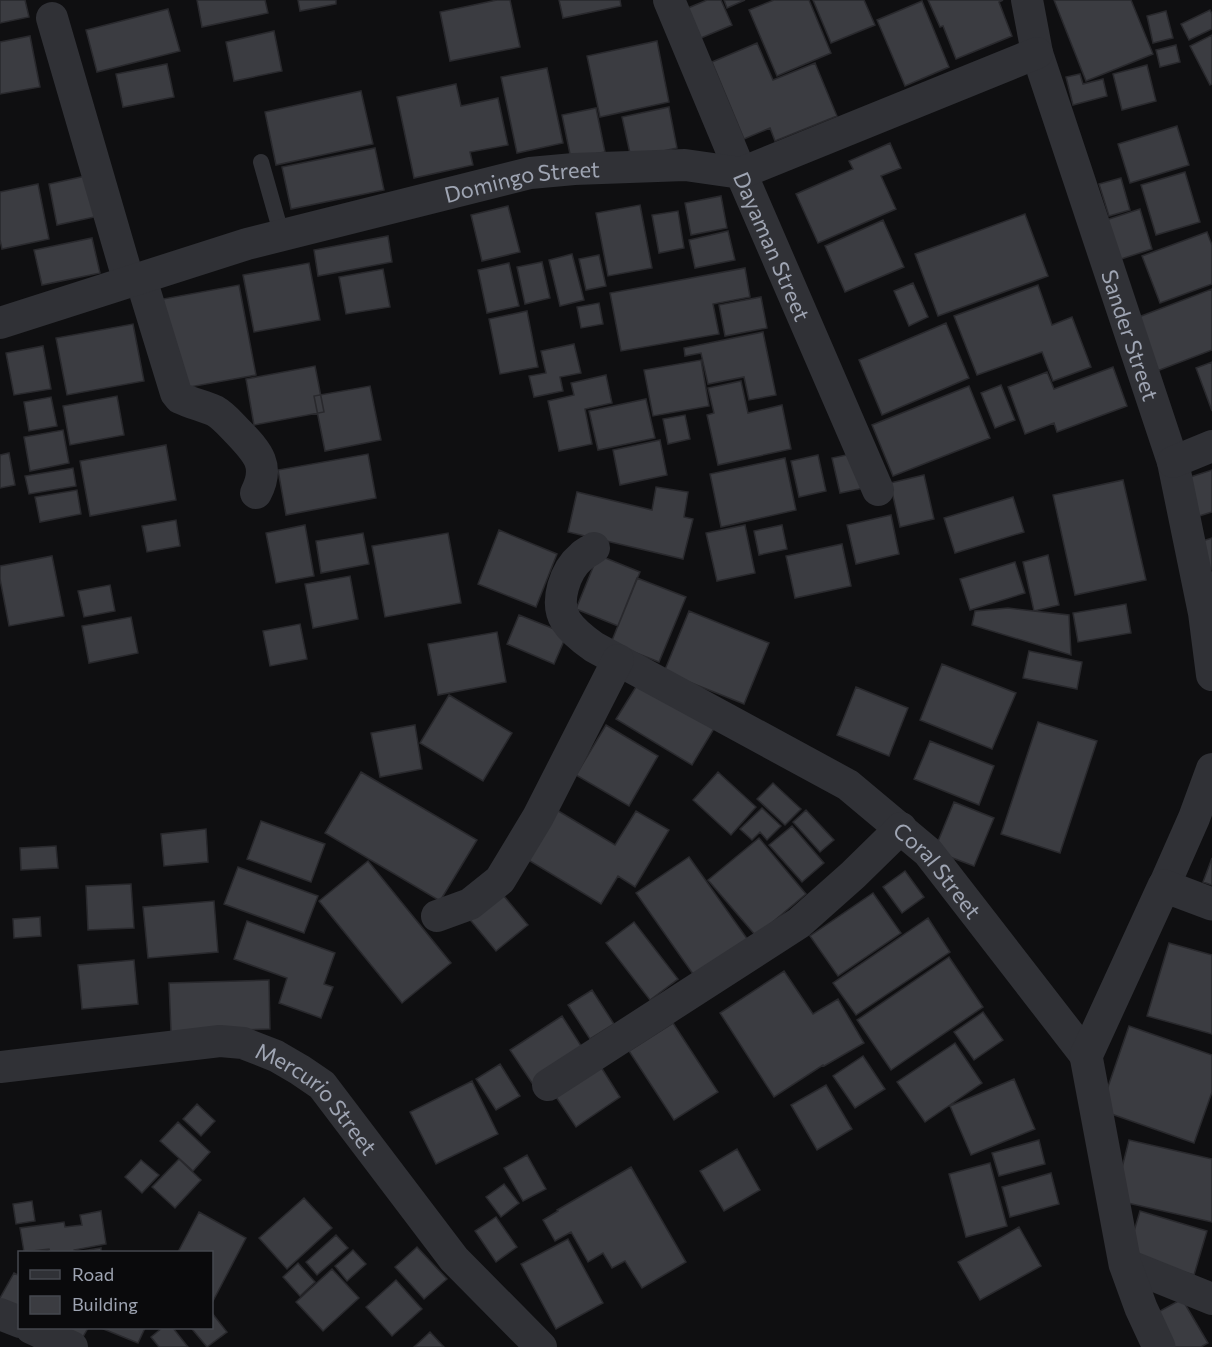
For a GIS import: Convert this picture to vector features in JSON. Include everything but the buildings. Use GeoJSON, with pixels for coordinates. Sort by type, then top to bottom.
{"type":"FeatureCollection","features":[{"type":"Feature","properties":{"kind":"street","name":"Dayaman Street"},"geometry":{"type":"LineString","coordinates":[[669,0],[878,490]]}},
{"type":"Feature","properties":{"kind":"street","name":"Sander Street"},"geometry":{"type":"LineString","coordinates":[[1027,0],[1037,53],[1173,462],[1204,613],[1212,675]]}},
{"type":"Feature","properties":{"kind":"street"},"geometry":{"type":"LineString","coordinates":[[52,18],[135,280],[176,393],[180,398],[223,416],[256,451],[262,470],[261,483],[256,493]]}},
{"type":"Feature","properties":{"kind":"street"},"geometry":{"type":"LineString","coordinates":[[741,173],[1037,53]]}},
{"type":"Feature","properties":{"kind":"street","name":"Domingo Street"},"geometry":{"type":"LineString","coordinates":[[0,323],[247,244],[530,173],[685,165],[741,173]]}},
{"type":"Feature","properties":{"kind":"street"},"geometry":{"type":"LineString","coordinates":[[1173,462],[1212,447]]}},
{"type":"Feature","properties":{"kind":"street","name":"Coral Street"},"geometry":{"type":"LineString","coordinates":[[594,548],[570,569],[564,585],[560,605],[567,624],[594,647],[848,784],[901,828],[928,852],[1086,1056],[1125,1264],[1141,1308],[1159,1347]]}},
{"type":"Feature","properties":{"kind":"street"},"geometry":{"type":"LineString","coordinates":[[437,916],[470,903],[500,879],[538,817],[618,660]]}},
{"type":"Feature","properties":{"kind":"street"},"geometry":{"type":"LineString","coordinates":[[1086,1056],[1194,818],[1212,769]]}},
{"type":"Feature","properties":{"kind":"street"},"geometry":{"type":"LineString","coordinates":[[548,1085],[799,923],[901,828]]}},
{"type":"Feature","properties":{"kind":"street"},"geometry":{"type":"LineString","coordinates":[[1164,886],[1212,904]]}},
{"type":"Feature","properties":{"kind":"street","name":"Mercurio Street"},"geometry":{"type":"LineString","coordinates":[[0,1067],[220,1041],[243,1043],[276,1056],[322,1085],[454,1259],[541,1347]]}},
{"type":"Feature","properties":{"kind":"street"},"geometry":{"type":"LineString","coordinates":[[1125,1264],[1212,1299]]}},
{"type":"Feature","properties":{"kind":"street"},"geometry":{"type":"LineString","coordinates":[[0,1314],[18,1321]]}},
{"type":"Feature","properties":{"kind":"street"},"geometry":{"type":"LineString","coordinates":[[33,1329],[72,1347]]}},
{"type":"Feature","properties":{"kind":"lane"},"geometry":{"type":"LineString","coordinates":[[261,162],[282,236]]}}]}
